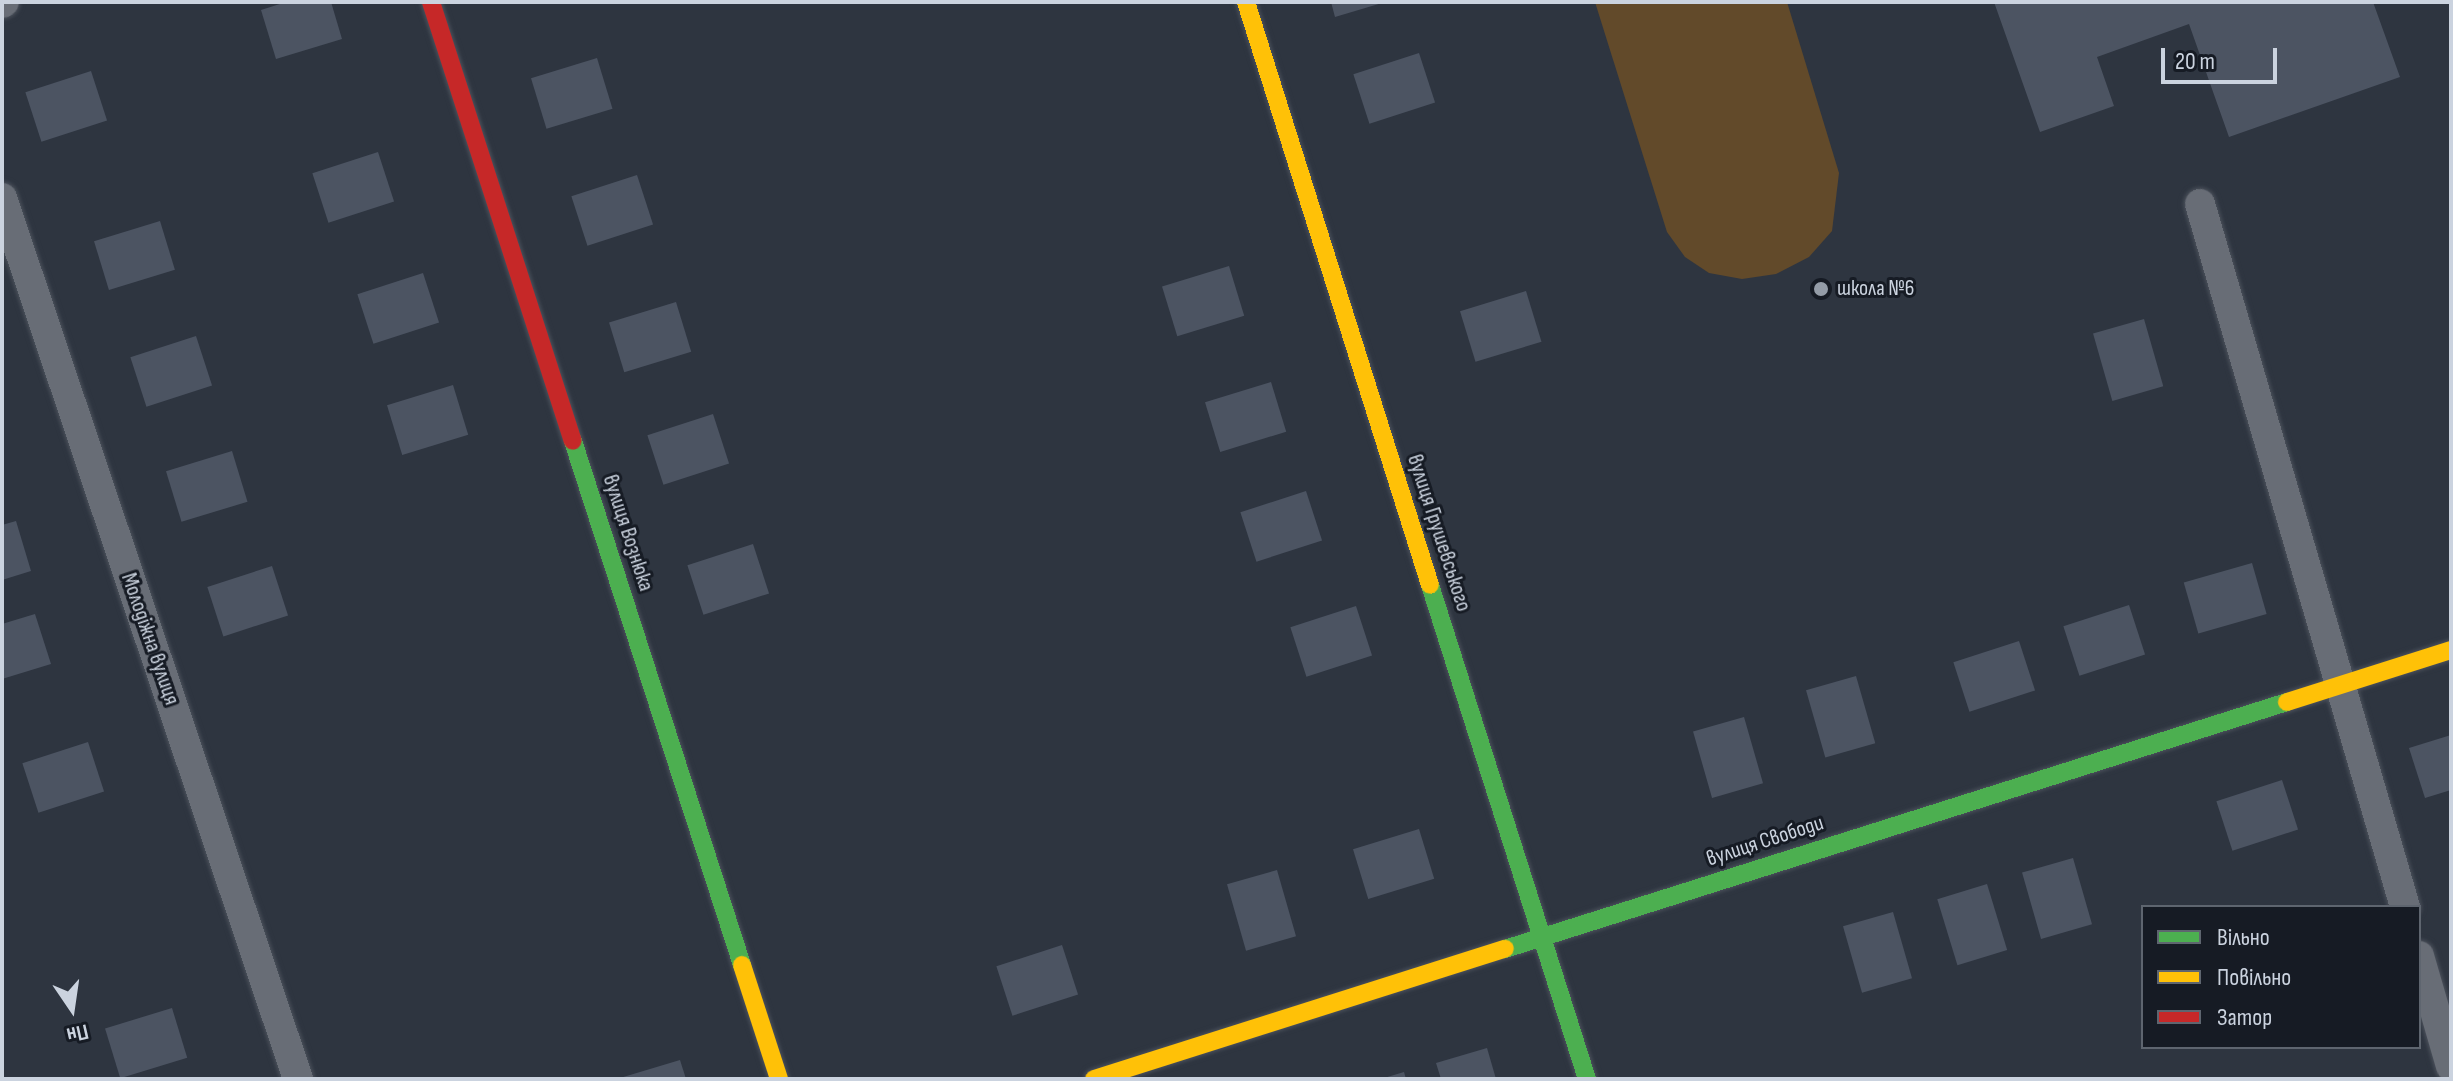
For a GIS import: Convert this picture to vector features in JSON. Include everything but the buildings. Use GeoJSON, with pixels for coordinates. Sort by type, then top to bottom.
{"type":"FeatureCollection","features":[{"type":"Feature","properties":{"kind":"street","name":"вулиця Вознюка"},"geometry":{"type":"LineString","coordinates":[[431,2],[779,1079]]}},
{"type":"Feature","properties":{"kind":"street","name":"вулиця Грушевського"},"geometry":{"type":"LineString","coordinates":[[1246,2],[1587,1079]]}},
{"type":"Feature","properties":{"kind":"street","name":"Молодіжна вулиця"},"geometry":{"type":"LineString","coordinates":[[2,198],[298,1079]]}},
{"type":"Feature","properties":{"kind":"street"},"geometry":{"type":"LineString","coordinates":[[2200,204],[2404,905]]}},
{"type":"Feature","properties":{"kind":"street","name":"вулиця Свободи"},"geometry":{"type":"LineString","coordinates":[[1094,1079],[2340,682],[2451,650]]}},
{"type":"Feature","properties":{"kind":"street"},"geometry":{"type":"LineString","coordinates":[[2421,963],[2451,1066]]}},
{"type":"Feature","properties":{"kind":"shaded area"},"geometry":{"type":"Polygon","coordinates":[[[1595,2],[1787,2],[1839,173],[1832,231],[1809,257],[1776,274],[1742,279],[1709,273],[1685,257],[1667,232],[1595,2]]]}},
{"type":"Feature","properties":{"kind":"traffic: fast"},"geometry":{"type":"LineString","coordinates":[[573,441],[742,965]]}},
{"type":"Feature","properties":{"kind":"traffic: fast"},"geometry":{"type":"LineString","coordinates":[[1430,585],[1587,1079]]}},
{"type":"Feature","properties":{"kind":"traffic: fast"},"geometry":{"type":"LineString","coordinates":[[1505,949],[2287,702]]}},
{"type":"Feature","properties":{"kind":"traffic: slow"},"geometry":{"type":"LineString","coordinates":[[1246,2],[1430,585]]}},
{"type":"Feature","properties":{"kind":"traffic: slow"},"geometry":{"type":"LineString","coordinates":[[2287,702],[2451,650]]}},
{"type":"Feature","properties":{"kind":"traffic: slow"},"geometry":{"type":"LineString","coordinates":[[1094,1079],[1505,949]]}},
{"type":"Feature","properties":{"kind":"traffic: slow"},"geometry":{"type":"LineString","coordinates":[[742,965],[779,1079]]}},
{"type":"Feature","properties":{"kind":"traffic: jam"},"geometry":{"type":"LineString","coordinates":[[431,2],[573,441]]}},
{"type":"Feature","properties":{"kind":"place","name":"школа №6"},"geometry":{"type":"Point","coordinates":[1821,289]}}]}
